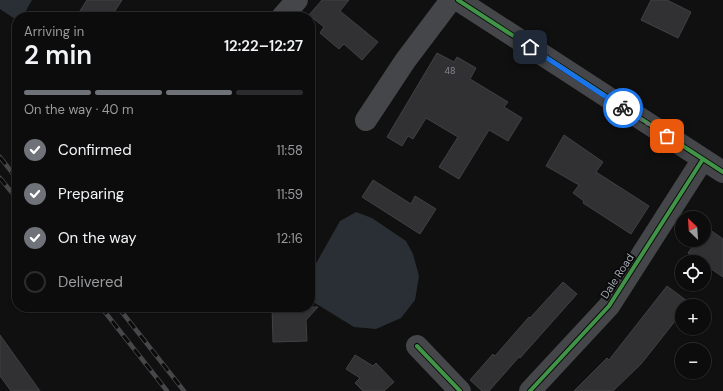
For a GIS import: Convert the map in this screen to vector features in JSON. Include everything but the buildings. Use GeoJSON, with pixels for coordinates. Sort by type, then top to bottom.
{"type":"FeatureCollection","features":[{"type":"Feature","properties":{"kind":"street"},"geometry":{"type":"LineString","coordinates":[[286,12],[297,0]]}},
{"type":"Feature","properties":{"kind":"street"},"geometry":{"type":"LineString","coordinates":[[366,120],[405,61],[451,0]]}},
{"type":"Feature","properties":{"kind":"street"},"geometry":{"type":"LineString","coordinates":[[458,0],[723,172]]}},
{"type":"Feature","properties":{"kind":"street","name":"Dale Road"},"geometry":{"type":"LineString","coordinates":[[530,391],[609,306],[703,158]]}},
{"type":"Feature","properties":{"kind":"street"},"geometry":{"type":"LineString","coordinates":[[417,346],[460,391]]}},
{"type":"Feature","properties":{"kind":"shaded area"},"geometry":{"type":"Polygon","coordinates":[[[0,0],[32,0],[25,12],[12,12],[12,17],[0,9],[0,0]]]}},
{"type":"Feature","properties":{"kind":"shaded area"},"geometry":{"type":"Polygon","coordinates":[[[356,212],[372,218],[406,241],[413,254],[419,276],[415,300],[401,318],[376,329],[354,327],[315,303],[315,265],[340,221],[356,212]]]}},
{"type":"Feature","properties":{"kind":"railway"},"geometry":{"type":"LineString","coordinates":[[0,157],[12,173]]}},
{"type":"Feature","properties":{"kind":"railway"},"geometry":{"type":"LineString","coordinates":[[0,178],[12,193]]}},
{"type":"Feature","properties":{"kind":"railway"},"geometry":{"type":"LineString","coordinates":[[105,312],[167,391]]}},
{"type":"Feature","properties":{"kind":"railway"},"geometry":{"type":"LineString","coordinates":[[122,312],[184,391]]}},
{"type":"Feature","properties":{"kind":"cycle path"},"geometry":{"type":"LineString","coordinates":[[458,0],[723,172]]}},
{"type":"Feature","properties":{"kind":"cycle path"},"geometry":{"type":"LineString","coordinates":[[530,391],[609,306],[703,159]]}},
{"type":"Feature","properties":{"kind":"cycle path"},"geometry":{"type":"LineString","coordinates":[[417,346],[460,391]]}},
{"type":"Feature","properties":{"kind":"way so far"},"geometry":{"type":"LineString","coordinates":[[623,108],[667,136]]}},
{"type":"Feature","properties":{"kind":"route"},"geometry":{"type":"LineString","coordinates":[[530,47],[623,108]]}}]}
